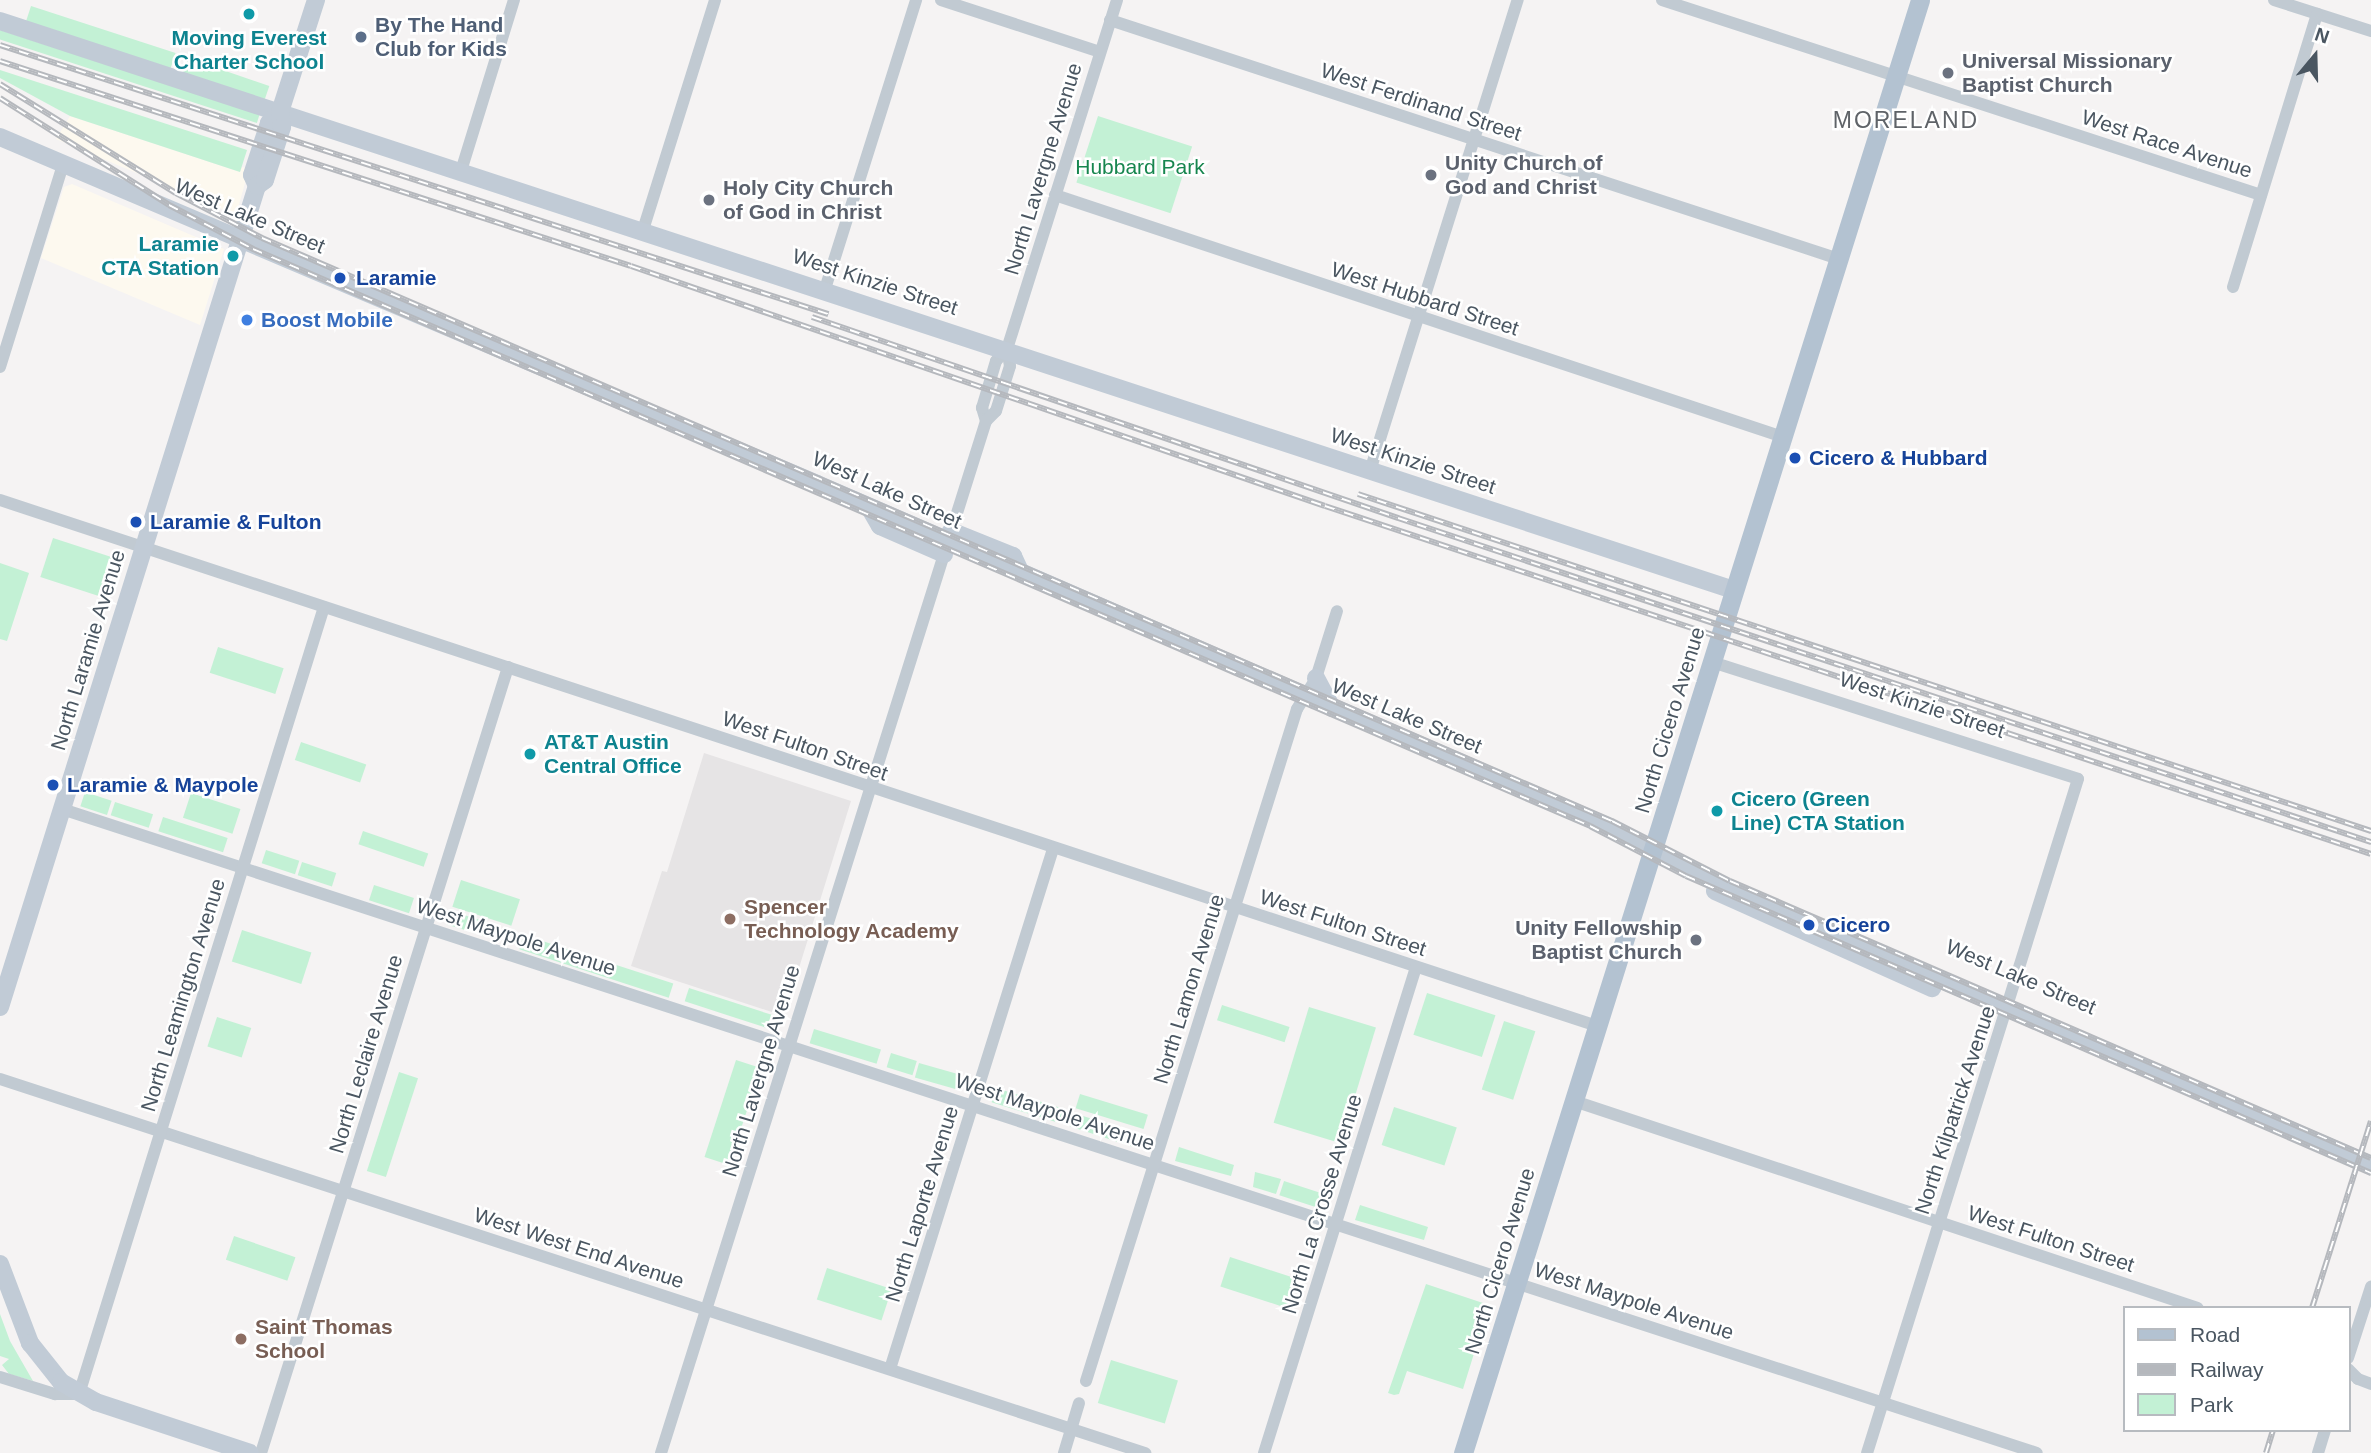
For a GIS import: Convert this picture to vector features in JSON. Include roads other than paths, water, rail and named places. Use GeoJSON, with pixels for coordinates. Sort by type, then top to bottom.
{"type":"FeatureCollection","features":[{"type":"Feature","properties":{"kind":"main road","name":"North Laramie Avenue"},"geometry":{"type":"LineString","coordinates":[[0,1007],[257,186],[265,180],[282,127],[281,112],[316,0]]}},
{"type":"Feature","properties":{"kind":"main road","name":"North Cicero Avenue"},"geometry":{"type":"LineString","coordinates":[[1463,1453],[1920,0]]}},
{"type":"Feature","properties":{"kind":"main road","name":"West Kinzie Street"},"geometry":{"type":"LineString","coordinates":[[0,21],[825,289],[1734,590]]}},
{"type":"Feature","properties":{"kind":"main road","name":"West Lake Street"},"geometry":{"type":"LineString","coordinates":[[0,126],[48,148],[64,162]]}},
{"type":"Feature","properties":{"kind":"main road","name":"West Lake Street"},"geometry":{"type":"LineString","coordinates":[[0,138],[64,162],[241,237],[1654,845],[2371,1177]]}},
{"type":"Feature","properties":{"kind":"main road"},"geometry":{"type":"LineString","coordinates":[[869,508],[880,526],[1013,556],[1021,573]]}},
{"type":"Feature","properties":{"kind":"main road"},"geometry":{"type":"LineString","coordinates":[[1315,678],[1332,708]]}},
{"type":"Feature","properties":{"kind":"main road","name":"West Lake Street"},"geometry":{"type":"LineString","coordinates":[[1654,845],[1688,869],[2371,1165]]}},
{"type":"Feature","properties":{"kind":"main road","name":"West Lake Street"},"geometry":{"type":"LineString","coordinates":[[2008,1008],[2371,1153]]}},
{"type":"Feature","properties":{"kind":"main road"},"geometry":{"type":"LineString","coordinates":[[0,1264],[39,1360],[79,1394],[250,1453]]}},
{"type":"Feature","properties":{"kind":"street"},"geometry":{"type":"LineString","coordinates":[[461,171],[514,0]]}},
{"type":"Feature","properties":{"kind":"street"},"geometry":{"type":"LineString","coordinates":[[643,230],[715,0]]}},
{"type":"Feature","properties":{"kind":"street"},"geometry":{"type":"LineString","coordinates":[[825,289],[916,0]]}},
{"type":"Feature","properties":{"kind":"street"},"geometry":{"type":"LineString","coordinates":[[941,0],[1100,52]]}},
{"type":"Feature","properties":{"kind":"street","name":"North Lavergne Avenue"},"geometry":{"type":"LineString","coordinates":[[661,1453],[986,421],[996,411],[1010,366],[1007,349],[1117,0]]}},
{"type":"Feature","properties":{"kind":"street"},"geometry":{"type":"LineString","coordinates":[[1370,471],[1518,0]]}},
{"type":"Feature","properties":{"kind":"street","name":"West Race Avenue"},"geometry":{"type":"LineString","coordinates":[[1662,0],[2261,195]]}},
{"type":"Feature","properties":{"kind":"street"},"geometry":{"type":"LineString","coordinates":[[2274,0],[2292,3],[2371,32]]}},
{"type":"Feature","properties":{"kind":"street"},"geometry":{"type":"LineString","coordinates":[[2233,287],[2317,14]]}},
{"type":"Feature","properties":{"kind":"street","name":"West Ferdinand Street"},"geometry":{"type":"LineString","coordinates":[[1110,20],[1839,259]]}},
{"type":"Feature","properties":{"kind":"street"},"geometry":{"type":"LineString","coordinates":[[0,367],[64,162]]}},
{"type":"Feature","properties":{"kind":"street","name":"West Hubbard Street"},"geometry":{"type":"LineString","coordinates":[[1055,195],[1783,437]]}},
{"type":"Feature","properties":{"kind":"street","name":"West Fulton Street"},"geometry":{"type":"LineString","coordinates":[[0,500],[1597,1026]]}},
{"type":"Feature","properties":{"kind":"street","name":"North Leamington Avenue"},"geometry":{"type":"LineString","coordinates":[[79,1394],[324,607]]}},
{"type":"Feature","properties":{"kind":"street","name":"North Lamon Avenue"},"geometry":{"type":"LineString","coordinates":[[1086,1381],[1301,695],[1315,678],[1337,611]]}},
{"type":"Feature","properties":{"kind":"street","name":"West Kinzie Street"},"geometry":{"type":"LineString","coordinates":[[1712,662],[2078,779]]}},
{"type":"Feature","properties":{"kind":"street","name":"North Leclaire Avenue"},"geometry":{"type":"LineString","coordinates":[[261,1453],[508,667]]}},
{"type":"Feature","properties":{"kind":"street","name":"North Kilpatrick Avenue"},"geometry":{"type":"LineString","coordinates":[[1867,1453],[2078,779]]}},
{"type":"Feature","properties":{"kind":"street","name":"West Maypole Avenue"},"geometry":{"type":"LineString","coordinates":[[62,808],[2037,1453]]}},
{"type":"Feature","properties":{"kind":"street","name":"North Laporte Avenue"},"geometry":{"type":"LineString","coordinates":[[890,1369],[1054,849]]}},
{"type":"Feature","properties":{"kind":"street","name":"North La Crosse Avenue"},"geometry":{"type":"LineString","coordinates":[[1264,1453],[1416,967]]}},
{"type":"Feature","properties":{"kind":"street","name":"West West End Avenue"},"geometry":{"type":"LineString","coordinates":[[0,1079],[1145,1453]]}},
{"type":"Feature","properties":{"kind":"street","name":"West Fulton Street"},"geometry":{"type":"LineString","coordinates":[[1574,1101],[2192,1306]]}},
{"type":"Feature","properties":{"kind":"street"},"geometry":{"type":"LineString","coordinates":[[2350,1352],[2371,1287]]}},
{"type":"Feature","properties":{"kind":"street"},"geometry":{"type":"LineString","coordinates":[[2350,1371],[2358,1379],[2371,1384]]}},
{"type":"Feature","properties":{"kind":"street"},"geometry":{"type":"LineString","coordinates":[[0,1377],[55,1394],[79,1394]]}},
{"type":"Feature","properties":{"kind":"street"},"geometry":{"type":"LineString","coordinates":[[1064,1453],[1079,1403]]}},
{"type":"Feature","properties":{"kind":"street"},"geometry":{"type":"LineString","coordinates":[[2318,1453],[2324,1432]]}},
{"type":"Feature","properties":{"kind":"railway"},"geometry":{"type":"LineString","coordinates":[[0,45],[828,314]]}},
{"type":"Feature","properties":{"kind":"railway"},"geometry":{"type":"LineString","coordinates":[[0,61],[631,266],[1325,506],[2371,854]]}},
{"type":"Feature","properties":{"kind":"railway"},"geometry":{"type":"LineString","coordinates":[[0,84],[176,193],[262,238],[1612,821],[1730,881],[2371,1158]]}},
{"type":"Feature","properties":{"kind":"railway"},"geometry":{"type":"LineString","coordinates":[[0,98],[169,205],[253,249],[1590,826],[1686,876],[2371,1173]]}},
{"type":"Feature","properties":{"kind":"railway"},"geometry":{"type":"LineString","coordinates":[[812,317],[1398,518],[2371,842]]}},
{"type":"Feature","properties":{"kind":"railway"},"geometry":{"type":"LineString","coordinates":[[1358,494],[2371,831]]}},
{"type":"Feature","properties":{"kind":"railway"},"geometry":{"type":"LineString","coordinates":[[2313,1306],[2371,1121]]}},
{"type":"Feature","properties":{"kind":"railway"},"geometry":{"type":"LineString","coordinates":[[2266,1453],[2272,1432]]}},
{"type":"Feature","properties":{"kind":"place","name":"Moving Everest Charter School"},"geometry":{"type":"Point","coordinates":[249,14]}},
{"type":"Feature","properties":{"kind":"place","name":"By The Hand Club for Kids"},"geometry":{"type":"Point","coordinates":[361,37]}},
{"type":"Feature","properties":{"kind":"place","name":"Universal Missionary Baptist Church"},"geometry":{"type":"Point","coordinates":[1948,73]}},
{"type":"Feature","properties":{"kind":"place","name":"Unity Church of God and Christ"},"geometry":{"type":"Point","coordinates":[1431,175]}},
{"type":"Feature","properties":{"kind":"place","name":"Holy City Church of God in Christ"},"geometry":{"type":"Point","coordinates":[709,200]}},
{"type":"Feature","properties":{"kind":"place","name":"Laramie CTA Station"},"geometry":{"type":"Point","coordinates":[233,256]}},
{"type":"Feature","properties":{"kind":"place","name":"Laramie"},"geometry":{"type":"Point","coordinates":[340,278]}},
{"type":"Feature","properties":{"kind":"place","name":"Boost Mobile"},"geometry":{"type":"Point","coordinates":[247,320]}},
{"type":"Feature","properties":{"kind":"place","name":"Cicero & Hubbard"},"geometry":{"type":"Point","coordinates":[1795,458]}},
{"type":"Feature","properties":{"kind":"place","name":"Laramie & Fulton"},"geometry":{"type":"Point","coordinates":[136,522]}},
{"type":"Feature","properties":{"kind":"place","name":"AT&T Austin Central Office"},"geometry":{"type":"Point","coordinates":[530,754]}},
{"type":"Feature","properties":{"kind":"place","name":"Laramie & Maypole"},"geometry":{"type":"Point","coordinates":[53,785]}},
{"type":"Feature","properties":{"kind":"place","name":"Cicero (Green Line) CTA Station"},"geometry":{"type":"Point","coordinates":[1717,811]}},
{"type":"Feature","properties":{"kind":"place","name":"Spencer Technology Academy"},"geometry":{"type":"Point","coordinates":[730,919]}},
{"type":"Feature","properties":{"kind":"place","name":"Cicero"},"geometry":{"type":"Point","coordinates":[1809,925]}},
{"type":"Feature","properties":{"kind":"place","name":"Unity Fellowship Baptist Church"},"geometry":{"type":"Point","coordinates":[1696,940]}},
{"type":"Feature","properties":{"kind":"place","name":"Saint Thomas School"},"geometry":{"type":"Point","coordinates":[241,1339]}},
{"type":"Feature","properties":{"kind":"district","name":"MORELAND"},"geometry":{"type":"Point","coordinates":[1906,120]}},
{"type":"Feature","properties":{"kind":"park label","name":"Hubbard Park"},"geometry":{"type":"Point","coordinates":[1140,167]}}]}
